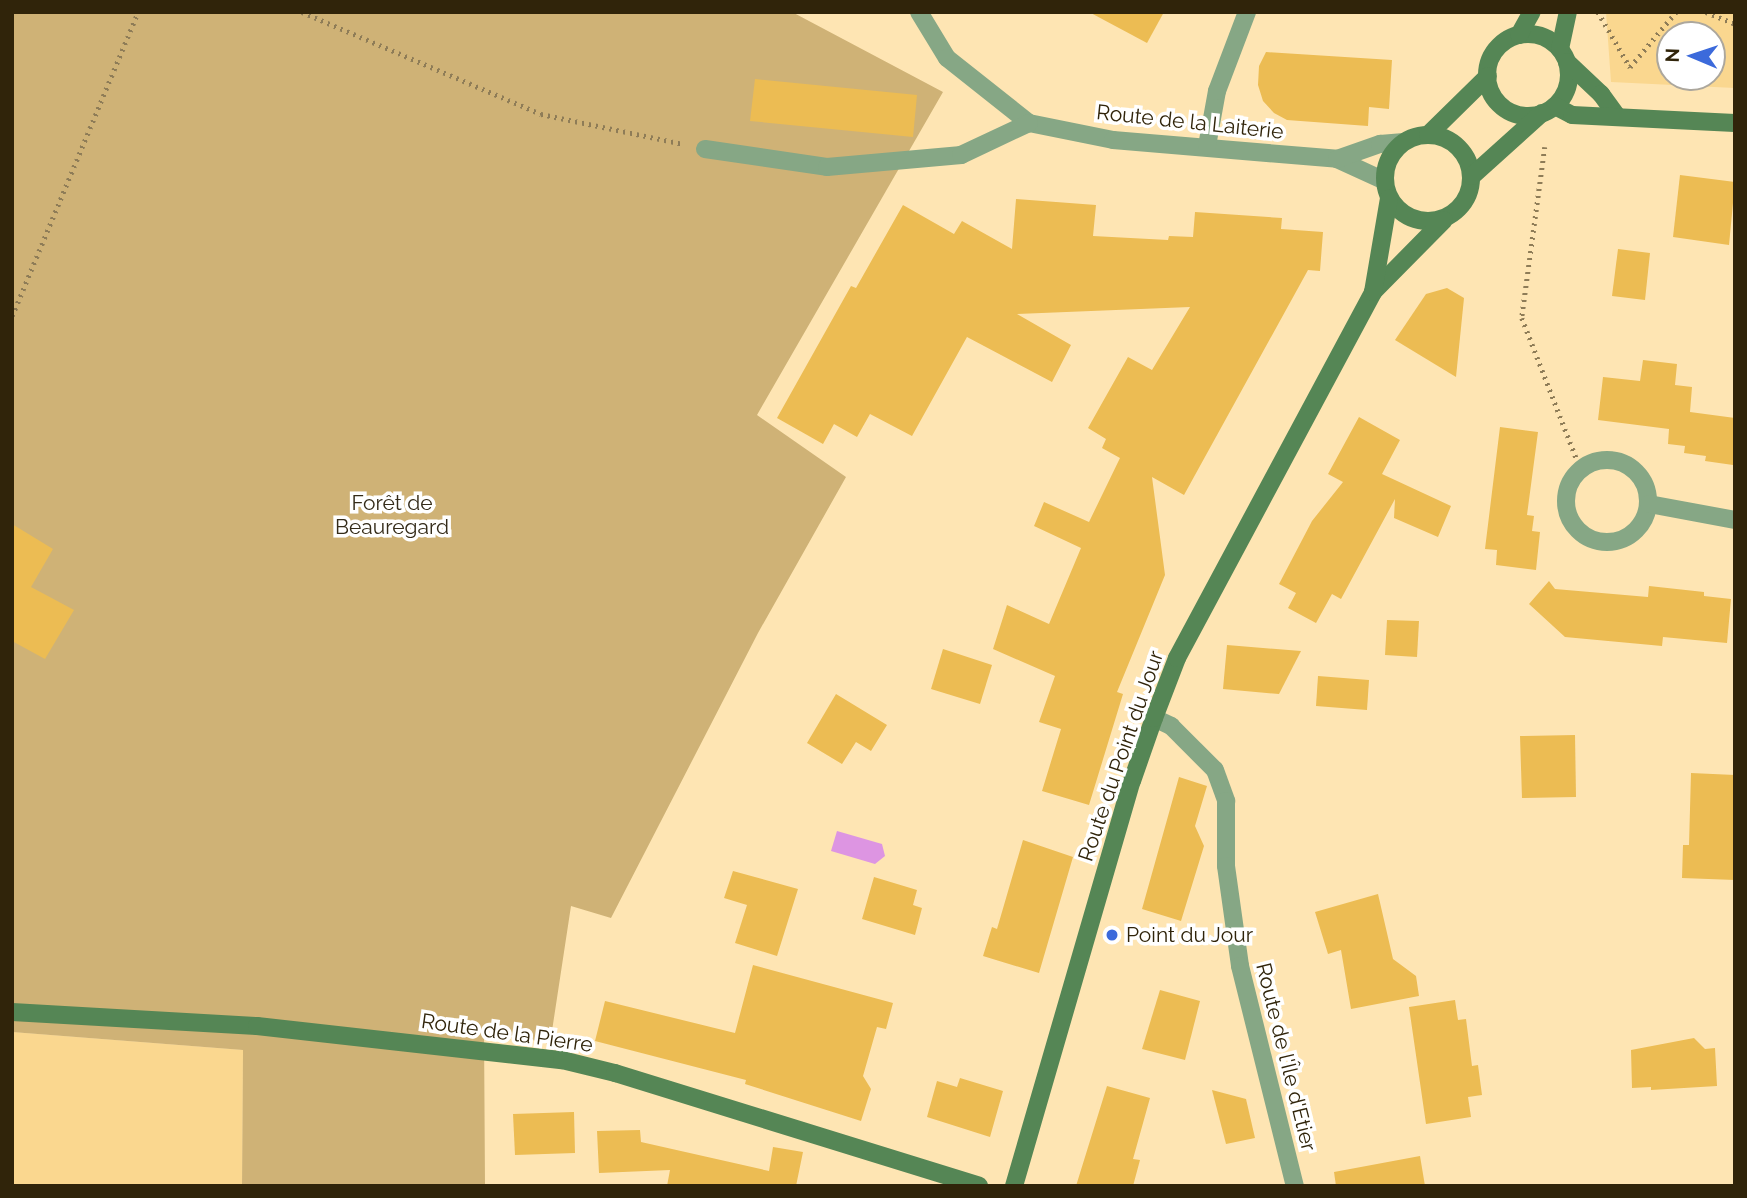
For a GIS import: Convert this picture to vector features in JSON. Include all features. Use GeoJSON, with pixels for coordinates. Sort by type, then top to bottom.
{"type":"FeatureCollection","features":[{"type":"Feature","properties":{"kind":"main road"},"geometry":{"type":"LineString","coordinates":[[1532,12],[1519,35],[1495,50],[1489,62],[1491,91],[1499,104],[1512,112],[1527,116],[1549,110],[1572,115],[1735,123]]}},
{"type":"Feature","properties":{"kind":"main road"},"geometry":{"type":"LineString","coordinates":[[1472,176],[1565,93],[1569,78],[1564,55],[1568,12]]}},
{"type":"Feature","properties":{"kind":"main road"},"geometry":{"type":"LineString","coordinates":[[1519,35],[1541,36],[1564,55],[1601,94],[1616,116]]}},
{"type":"Feature","properties":{"kind":"main road"},"geometry":{"type":"LineString","coordinates":[[1428,135],[1488,76]]}},
{"type":"Feature","properties":{"kind":"main road"},"geometry":{"type":"LineString","coordinates":[[1428,135],[1445,138],[1458,146],[1468,160],[1472,176],[1465,202],[1444,220],[1428,223],[1412,219],[1399,211],[1387,189],[1386,166],[1404,142],[1428,135]]}},
{"type":"Feature","properties":{"kind":"main road","name":"Route du Point du Jour"},"geometry":{"type":"LineString","coordinates":[[1373,292],[1387,189]]}},
{"type":"Feature","properties":{"kind":"main road","name":"Route du Point du Jour"},"geometry":{"type":"LineString","coordinates":[[1014,1186],[1132,781],[1177,658],[1373,292],[1444,220]]}},
{"type":"Feature","properties":{"kind":"main road","name":"Route de la Pierre"},"geometry":{"type":"LineString","coordinates":[[12,1012],[257,1026],[562,1060],[727,1106],[979,1186]]}},
{"type":"Feature","properties":{"kind":"street","name":"Route de la Laiterie"},"geometry":{"type":"LineString","coordinates":[[919,12],[947,58],[1029,123],[1113,140],[1337,159],[1380,144],[1404,142]]}},
{"type":"Feature","properties":{"kind":"street"},"geometry":{"type":"LineString","coordinates":[[1207,146],[1217,91],[1247,12]]}},
{"type":"Feature","properties":{"kind":"street"},"geometry":{"type":"LineString","coordinates":[[705,149],[827,167],[961,155],[1029,123]]}},
{"type":"Feature","properties":{"kind":"street","name":"Route de la Laiterie"},"geometry":{"type":"LineString","coordinates":[[1337,159],[1387,189]]}},
{"type":"Feature","properties":{"kind":"street"},"geometry":{"type":"LineString","coordinates":[[1606,460],[1620,462],[1642,478],[1649,504],[1638,529],[1628,537],[1602,542],[1588,538],[1578,530],[1566,506],[1567,492],[1581,470],[1606,460]]}},
{"type":"Feature","properties":{"kind":"street"},"geometry":{"type":"LineString","coordinates":[[1649,504],[1735,520]]}},
{"type":"Feature","properties":{"kind":"street","name":"Route de l'Île d'Etier"},"geometry":{"type":"LineString","coordinates":[[1154,718],[1171,726],[1215,770],[1226,801],[1226,866],[1240,966],[1294,1186]]}},
{"type":"Feature","properties":{"kind":"path"},"geometry":{"type":"LineString","coordinates":[[12,316],[138,12]]}},
{"type":"Feature","properties":{"kind":"path"},"geometry":{"type":"LineString","coordinates":[[302,12],[541,114],[705,149]]}},
{"type":"Feature","properties":{"kind":"path"},"geometry":{"type":"LineString","coordinates":[[1598,12],[1630,67],[1676,12]]}},
{"type":"Feature","properties":{"kind":"path"},"geometry":{"type":"LineString","coordinates":[[1706,12],[1735,24]]}},
{"type":"Feature","properties":{"kind":"path"},"geometry":{"type":"LineString","coordinates":[[1549,110],[1522,318],[1581,470]]}},
{"type":"Feature","properties":{"kind":"shaded area"},"geometry":{"type":"Polygon","coordinates":[[[1606,12],[1735,12],[1735,88],[1726,88],[1726,21],[1656,21],[1656,84],[1611,82],[1606,12]]]}},
{"type":"Feature","properties":{"kind":"shaded area"},"geometry":{"type":"Polygon","coordinates":[[[837,831],[882,844],[885,856],[875,864],[831,851],[837,831]]]}},
{"type":"Feature","properties":{"kind":"shaded area"},"geometry":{"type":"Polygon","coordinates":[[[12,1032],[243,1050],[242,1186],[12,1186],[12,1032]]]}},
{"type":"Feature","properties":{"kind":"green space","name":"Forêt de Beauregard"},"geometry":{"type":"Polygon","coordinates":[[[12,12],[792,12],[943,92],[757,415],[846,477],[758,633],[611,918],[571,906],[550,1044],[484,1029],[485,1186],[242,1186],[243,1050],[12,1032],[12,12]]]}},
{"type":"Feature","properties":{"kind":"building"},"geometry":{"type":"Polygon","coordinates":[[[1089,12],[1164,12],[1147,43],[1089,12]]]}},
{"type":"Feature","properties":{"kind":"building"},"geometry":{"type":"Polygon","coordinates":[[[1266,52],[1392,60],[1389,109],[1369,107],[1368,126],[1287,120],[1274,113],[1263,101],[1258,85],[1259,66],[1266,52]]]}},
{"type":"Feature","properties":{"kind":"building"},"geometry":{"type":"Polygon","coordinates":[[[755,79],[917,95],[913,137],[750,121],[755,79]]]}},
{"type":"Feature","properties":{"kind":"building"},"geometry":{"type":"Polygon","coordinates":[[[1680,175],[1735,182],[1729,245],[1673,237],[1680,175]]]}},
{"type":"Feature","properties":{"kind":"building"},"geometry":{"type":"Polygon","coordinates":[[[1016,199],[1096,205],[1093,236],[1168,240],[1169,236],[1193,237],[1195,212],[1282,218],[1281,229],[1323,232],[1320,271],[1308,270],[1184,495],[1152,477],[1165,575],[1117,692],[1123,694],[1089,805],[1042,791],[1061,729],[1039,722],[1055,676],[993,649],[1007,605],[1049,624],[1081,548],[1034,526],[1044,502],[1089,522],[1120,458],[1102,448],[1106,439],[1088,428],[1128,357],[1152,370],[1190,307],[1017,314],[1071,345],[1052,382],[967,337],[912,436],[870,414],[857,437],[834,424],[823,444],[777,418],[851,286],[856,288],[903,205],[954,234],[962,221],[1012,249],[1016,199]]]}},
{"type":"Feature","properties":{"kind":"building"},"geometry":{"type":"Polygon","coordinates":[[[1618,249],[1650,253],[1645,300],[1612,296],[1618,249]]]}},
{"type":"Feature","properties":{"kind":"building"},"geometry":{"type":"Polygon","coordinates":[[[1447,288],[1464,298],[1456,377],[1395,340],[1426,294],[1447,288]]]}},
{"type":"Feature","properties":{"kind":"building"},"geometry":{"type":"Polygon","coordinates":[[[1643,360],[1677,364],[1675,385],[1692,387],[1690,412],[1735,418],[1733,465],[1705,461],[1706,456],[1684,453],[1685,446],[1668,444],[1669,429],[1598,420],[1603,377],[1640,381],[1643,360]]]}},
{"type":"Feature","properties":{"kind":"building"},"geometry":{"type":"Polygon","coordinates":[[[1359,417],[1400,440],[1382,474],[1451,506],[1438,537],[1394,518],[1395,499],[1341,599],[1332,594],[1316,623],[1288,608],[1296,593],[1279,584],[1312,521],[1343,482],[1328,474],[1359,417]]]}},
{"type":"Feature","properties":{"kind":"building"},"geometry":{"type":"Polygon","coordinates":[[[1500,427],[1538,432],[1527,515],[1534,516],[1532,531],[1540,532],[1536,570],[1496,565],[1497,550],[1485,549],[1500,427]]]}},
{"type":"Feature","properties":{"kind":"building"},"geometry":{"type":"Polygon","coordinates":[[[12,524],[53,549],[31,587],[74,610],[45,659],[12,641],[12,524]]]}},
{"type":"Feature","properties":{"kind":"building"},"geometry":{"type":"Polygon","coordinates":[[[1549,581],[1555,589],[1648,597],[1649,586],[1704,592],[1704,596],[1731,599],[1727,643],[1663,637],[1662,646],[1565,637],[1529,604],[1549,581]]]}},
{"type":"Feature","properties":{"kind":"building"},"geometry":{"type":"Polygon","coordinates":[[[1387,620],[1419,621],[1417,657],[1385,655],[1387,620]]]}},
{"type":"Feature","properties":{"kind":"building"},"geometry":{"type":"Polygon","coordinates":[[[1227,645],[1301,651],[1279,694],[1223,689],[1227,645]]]}},
{"type":"Feature","properties":{"kind":"building"},"geometry":{"type":"Polygon","coordinates":[[[943,649],[992,665],[980,704],[931,689],[943,649]]]}},
{"type":"Feature","properties":{"kind":"building"},"geometry":{"type":"Polygon","coordinates":[[[1318,676],[1369,680],[1367,710],[1316,706],[1318,676]]]}},
{"type":"Feature","properties":{"kind":"building"},"geometry":{"type":"Polygon","coordinates":[[[836,694],[887,725],[871,751],[856,742],[842,764],[807,743],[836,694]]]}},
{"type":"Feature","properties":{"kind":"building"},"geometry":{"type":"Polygon","coordinates":[[[1575,735],[1576,797],[1522,798],[1520,736],[1575,735]]]}},
{"type":"Feature","properties":{"kind":"building"},"geometry":{"type":"Polygon","coordinates":[[[1691,773],[1735,775],[1735,880],[1682,878],[1683,845],[1689,845],[1691,773]]]}},
{"type":"Feature","properties":{"kind":"building"},"geometry":{"type":"Polygon","coordinates":[[[1179,777],[1207,786],[1195,826],[1204,846],[1181,921],[1142,909],[1179,777]]]}},
{"type":"Feature","properties":{"kind":"building"},"geometry":{"type":"Polygon","coordinates":[[[1023,840],[1073,857],[1039,973],[983,956],[992,927],[997,929],[1023,840]]]}},
{"type":"Feature","properties":{"kind":"building"},"geometry":{"type":"Polygon","coordinates":[[[733,871],[798,889],[777,956],[735,943],[747,905],[724,898],[733,871]]]}},
{"type":"Feature","properties":{"kind":"building"},"geometry":{"type":"Polygon","coordinates":[[[874,877],[917,890],[913,905],[922,908],[915,935],[862,919],[874,877]]]}},
{"type":"Feature","properties":{"kind":"building"},"geometry":{"type":"Polygon","coordinates":[[[1378,894],[1393,959],[1416,976],[1419,996],[1351,1009],[1341,950],[1328,954],[1315,912],[1378,894]]]}},
{"type":"Feature","properties":{"kind":"building"},"geometry":{"type":"Polygon","coordinates":[[[753,965],[893,1003],[886,1029],[877,1027],[863,1076],[871,1089],[861,1121],[745,1084],[746,1080],[595,1041],[605,1001],[735,1033],[753,965]]]}},
{"type":"Feature","properties":{"kind":"building"},"geometry":{"type":"Polygon","coordinates":[[[1160,990],[1200,1001],[1185,1060],[1142,1049],[1160,990]]]}},
{"type":"Feature","properties":{"kind":"building"},"geometry":{"type":"Polygon","coordinates":[[[1455,1000],[1458,1020],[1466,1019],[1472,1066],[1478,1065],[1482,1095],[1468,1097],[1471,1117],[1426,1124],[1409,1007],[1455,1000]]]}},
{"type":"Feature","properties":{"kind":"building"},"geometry":{"type":"Polygon","coordinates":[[[1694,1038],[1705,1049],[1715,1048],[1717,1086],[1651,1090],[1651,1087],[1632,1088],[1631,1050],[1694,1038]]]}},
{"type":"Feature","properties":{"kind":"building"},"geometry":{"type":"Polygon","coordinates":[[[960,1078],[1003,1091],[990,1137],[927,1117],[937,1081],[957,1087],[960,1078]]]}},
{"type":"Feature","properties":{"kind":"building"},"geometry":{"type":"Polygon","coordinates":[[[1107,1086],[1150,1098],[1133,1159],[1140,1160],[1133,1186],[1076,1186],[1107,1086]]]}},
{"type":"Feature","properties":{"kind":"building"},"geometry":{"type":"Polygon","coordinates":[[[1212,1090],[1246,1099],[1255,1138],[1226,1144],[1212,1090]]]}},
{"type":"Feature","properties":{"kind":"building"},"geometry":{"type":"Polygon","coordinates":[[[574,1112],[575,1153],[515,1155],[513,1114],[574,1112]]]}},
{"type":"Feature","properties":{"kind":"building"},"geometry":{"type":"Polygon","coordinates":[[[640,1130],[641,1142],[769,1171],[773,1147],[803,1152],[796,1186],[667,1186],[670,1170],[599,1173],[597,1131],[640,1130]]]}},
{"type":"Feature","properties":{"kind":"building"},"geometry":{"type":"Polygon","coordinates":[[[1420,1156],[1425,1186],[1336,1186],[1334,1172],[1420,1156]]]}},
{"type":"Feature","properties":{"kind":"place","name":"Point du Jour"},"geometry":{"type":"Point","coordinates":[1112,935]}}]}
